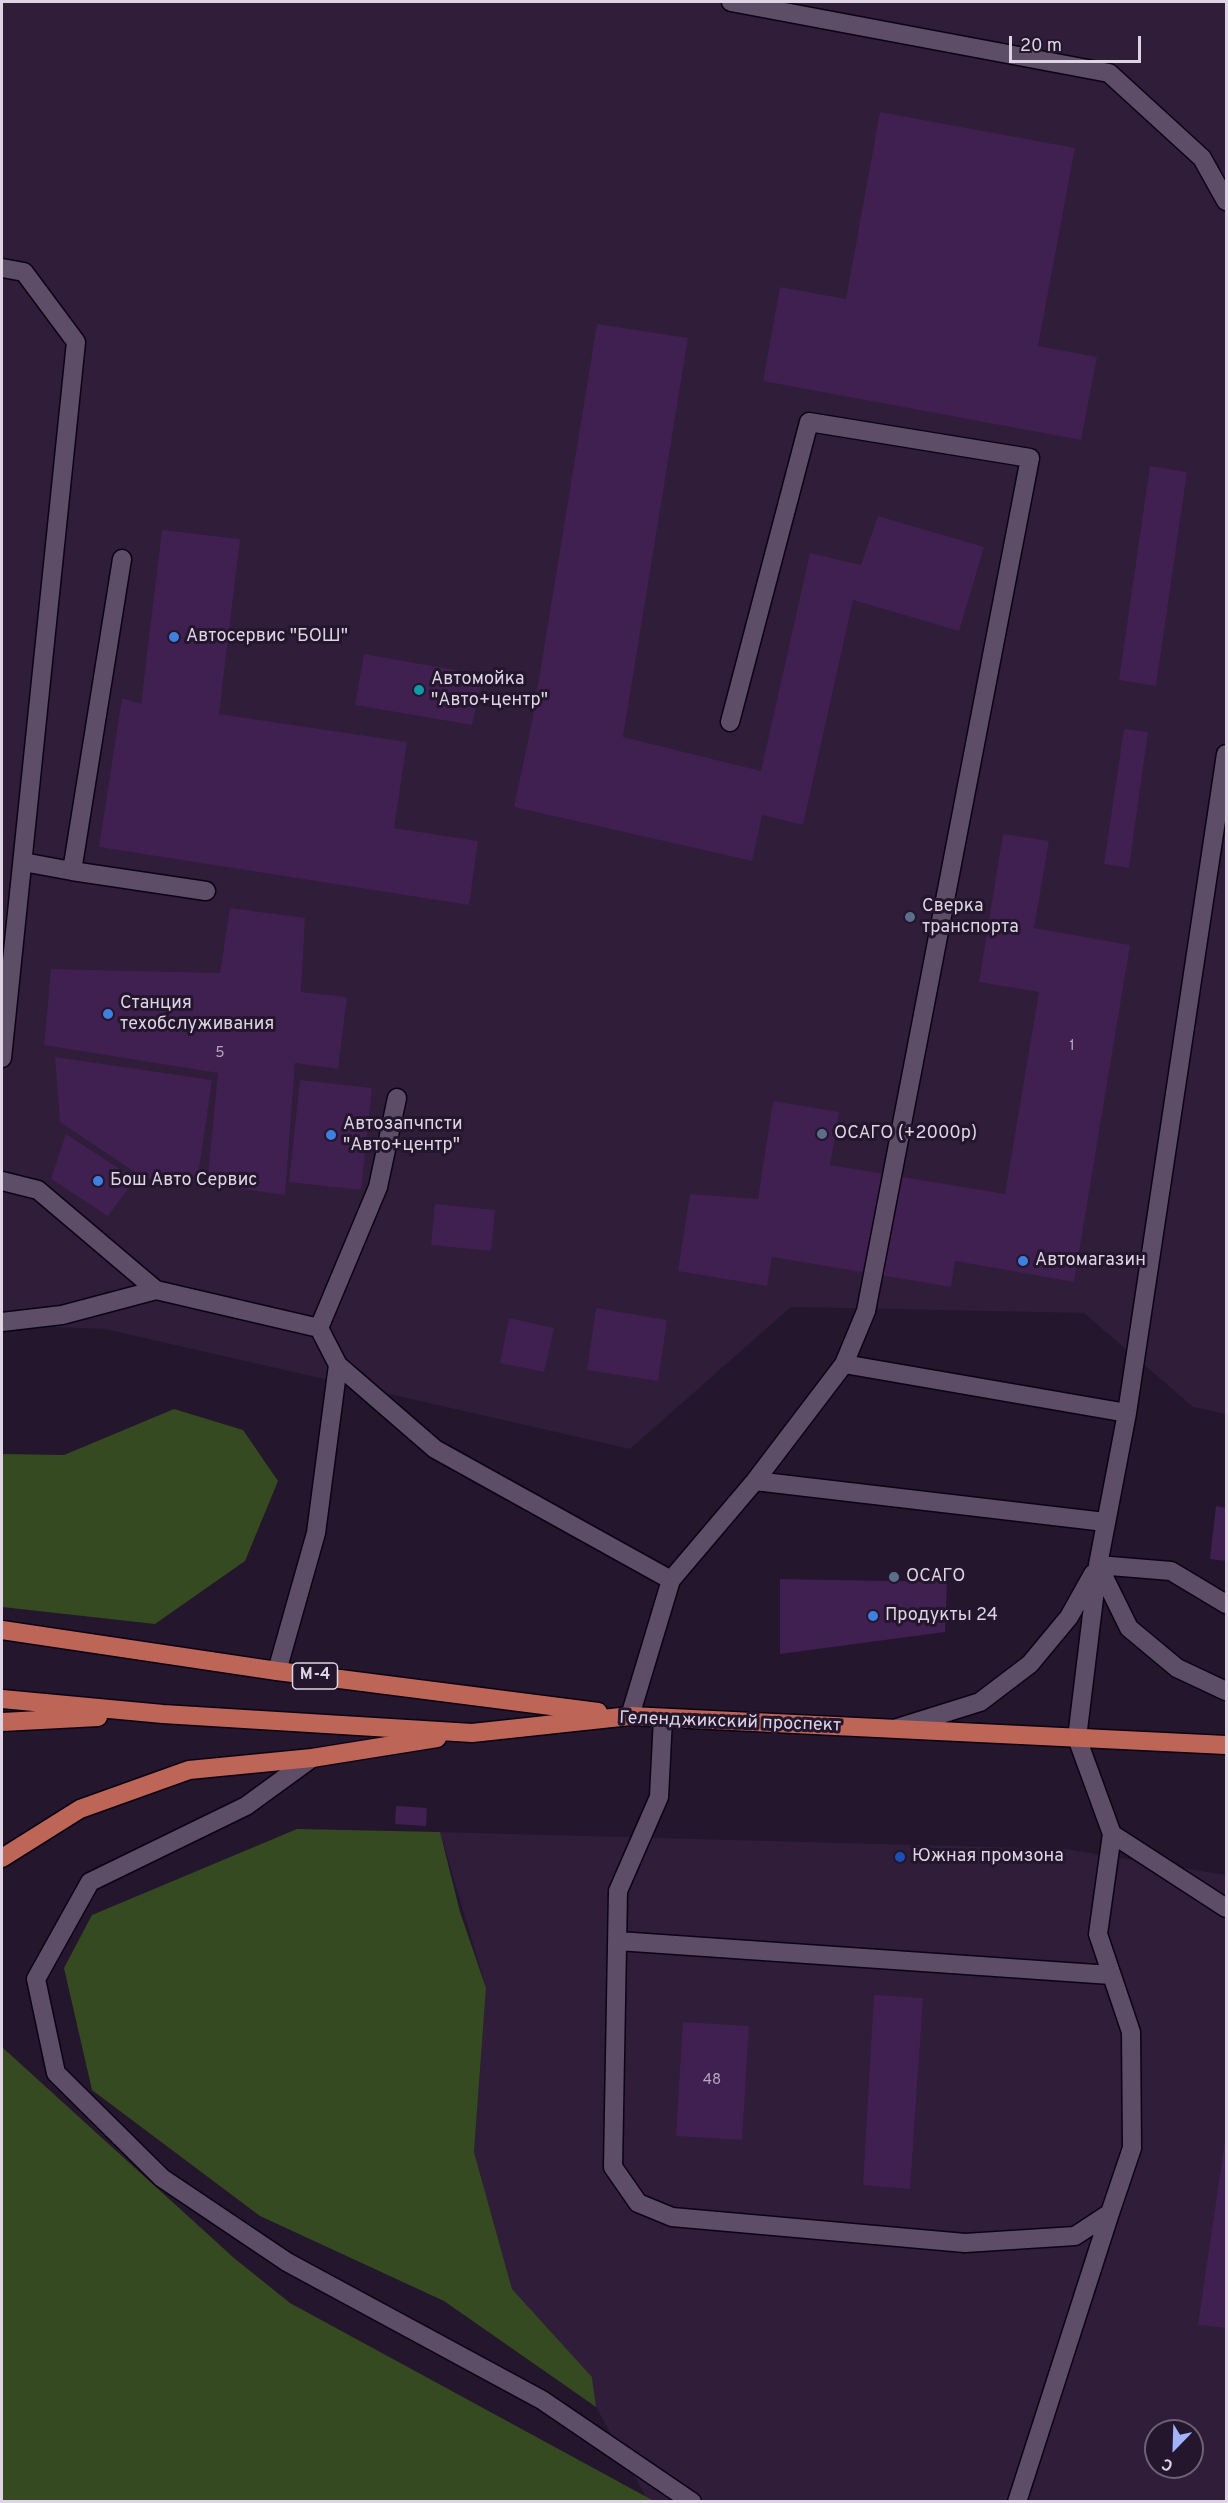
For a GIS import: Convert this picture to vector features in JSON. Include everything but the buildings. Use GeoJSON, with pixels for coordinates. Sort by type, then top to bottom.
{"type":"FeatureCollection","features":[{"type":"Feature","properties":{"kind":"main road","name":"М-4"},"geometry":{"type":"LineString","coordinates":[[2,1630],[277,1671],[630,1716]]}},
{"type":"Feature","properties":{"kind":"main road"},"geometry":{"type":"LineString","coordinates":[[2,1699],[163,1714]]}},
{"type":"Feature","properties":{"kind":"main road","name":"Геленджикский проспект"},"geometry":{"type":"LineString","coordinates":[[163,1714],[472,1733],[630,1716],[1227,1745]]}},
{"type":"Feature","properties":{"kind":"main road"},"geometry":{"type":"LineString","coordinates":[[2,1722],[163,1714]]}},
{"type":"Feature","properties":{"kind":"main road"},"geometry":{"type":"LineString","coordinates":[[2,1858],[80,1809],[189,1770],[312,1758],[472,1733]]}},
{"type":"Feature","properties":{"kind":"street"},"geometry":{"type":"LineString","coordinates":[[731,2],[1109,73],[1202,158],[1227,201]]}},
{"type":"Feature","properties":{"kind":"street"},"geometry":{"type":"LineString","coordinates":[[2,268],[24,272],[76,342],[2,1058]]}},
{"type":"Feature","properties":{"kind":"street"},"geometry":{"type":"LineString","coordinates":[[630,1716],[671,1580],[755,1481],[844,1364],[866,1311],[1030,458],[809,422],[730,722]]}},
{"type":"Feature","properties":{"kind":"street"},"geometry":{"type":"LineString","coordinates":[[72,871],[122,559]]}},
{"type":"Feature","properties":{"kind":"street"},"geometry":{"type":"LineString","coordinates":[[1017,2502],[1132,2148],[1131,2032],[1098,1934],[1112,1834],[1077,1738],[1098,1564],[1127,1413],[1227,754]]}},
{"type":"Feature","properties":{"kind":"street"},"geometry":{"type":"LineString","coordinates":[[23,862],[206,891]]}},
{"type":"Feature","properties":{"kind":"street"},"geometry":{"type":"LineString","coordinates":[[319,1328],[378,1187],[397,1098]]}},
{"type":"Feature","properties":{"kind":"street"},"geometry":{"type":"LineString","coordinates":[[2,1181],[38,1190],[156,1290],[319,1328],[338,1365],[435,1449],[671,1580]]}},
{"type":"Feature","properties":{"kind":"street"},"geometry":{"type":"LineString","coordinates":[[2,1322],[62,1315],[156,1290]]}},
{"type":"Feature","properties":{"kind":"street"},"geometry":{"type":"LineString","coordinates":[[844,1364],[1127,1413]]}},
{"type":"Feature","properties":{"kind":"street"},"geometry":{"type":"LineString","coordinates":[[277,1671],[316,1533],[338,1365]]}},
{"type":"Feature","properties":{"kind":"street"},"geometry":{"type":"LineString","coordinates":[[755,1481],[1105,1522]]}},
{"type":"Feature","properties":{"kind":"street"},"geometry":{"type":"LineString","coordinates":[[1098,1564],[1171,1571],[1227,1604]]}},
{"type":"Feature","properties":{"kind":"street"},"geometry":{"type":"LineString","coordinates":[[1098,1564],[1129,1629],[1177,1668],[1227,1691]]}},
{"type":"Feature","properties":{"kind":"street"},"geometry":{"type":"LineString","coordinates":[[892,1729],[980,1702],[1030,1664],[1069,1617],[1098,1564]]}},
{"type":"Feature","properties":{"kind":"street"},"geometry":{"type":"LineString","coordinates":[[663,1718],[659,1797],[618,1891],[613,2167],[638,2203],[672,2217],[965,2243],[1075,2236],[1110,2213]]}},
{"type":"Feature","properties":{"kind":"street"},"geometry":{"type":"LineString","coordinates":[[312,1758],[246,1806],[90,1882],[36,1979],[56,2073],[162,2178],[287,2262],[542,2400],[692,2502]]}},
{"type":"Feature","properties":{"kind":"street"},"geometry":{"type":"LineString","coordinates":[[1112,1834],[1227,1908]]}},
{"type":"Feature","properties":{"kind":"street"},"geometry":{"type":"LineString","coordinates":[[618,1941],[1112,1975]]}},
{"type":"Feature","properties":{"kind":"shaded area"},"geometry":{"type":"Polygon","coordinates":[[[2,2],[1226,2],[1226,1414],[1193,1407],[1084,1313],[791,1307],[630,1449],[105,1329],[2,1325],[2,2]]]}},
{"type":"Feature","properties":{"kind":"shaded area"},"geometry":{"type":"Polygon","coordinates":[[[440,1832],[1065,1849],[1226,1875],[1226,2501],[638,2501],[645,2495],[596,2407],[592,2377],[512,2289],[474,2152],[486,1988],[440,1832]]]}},
{"type":"Feature","properties":{"kind":"green space"},"geometry":{"type":"Polygon","coordinates":[[[174,1409],[243,1430],[278,1481],[245,1561],[155,1624],[2,1607],[2,1454],[64,1455],[174,1409]]]}},
{"type":"Feature","properties":{"kind":"green space"},"geometry":{"type":"Polygon","coordinates":[[[297,1829],[440,1832],[460,1912],[486,1988],[474,2152],[512,2289],[592,2377],[596,2407],[444,2301],[260,2216],[92,2090],[64,1968],[92,1915],[297,1829]]]}},
{"type":"Feature","properties":{"kind":"green space"},"geometry":{"type":"Polygon","coordinates":[[[2,2047],[234,2258],[290,2303],[654,2501],[2,2501],[2,2047]]]}},
{"type":"Feature","properties":{"kind":"place","name":"Автосервис \"БОШ\""},"geometry":{"type":"Point","coordinates":[174,637]}},
{"type":"Feature","properties":{"kind":"place","name":"Автомойка \"Авто+центр\""},"geometry":{"type":"Point","coordinates":[419,690]}},
{"type":"Feature","properties":{"kind":"place","name":"Сверка транспорта"},"geometry":{"type":"Point","coordinates":[910,917]}},
{"type":"Feature","properties":{"kind":"place","name":"Станция техобслуживания"},"geometry":{"type":"Point","coordinates":[108,1014]}},
{"type":"Feature","properties":{"kind":"place","name":"ОСАГО (+2000р)"},"geometry":{"type":"Point","coordinates":[822,1134]}},
{"type":"Feature","properties":{"kind":"place","name":"Автозапчпсти \"Авто+центр\""},"geometry":{"type":"Point","coordinates":[331,1135]}},
{"type":"Feature","properties":{"kind":"place","name":"Бош Авто Сервис"},"geometry":{"type":"Point","coordinates":[98,1181]}},
{"type":"Feature","properties":{"kind":"place","name":"Автомагазин"},"geometry":{"type":"Point","coordinates":[1023,1261]}},
{"type":"Feature","properties":{"kind":"place","name":"ОСАГО"},"geometry":{"type":"Point","coordinates":[894,1577]}},
{"type":"Feature","properties":{"kind":"place","name":"Продукты 24"},"geometry":{"type":"Point","coordinates":[873,1616]}},
{"type":"Feature","properties":{"kind":"place","name":"Южная промзона"},"geometry":{"type":"Point","coordinates":[900,1857]}}]}
